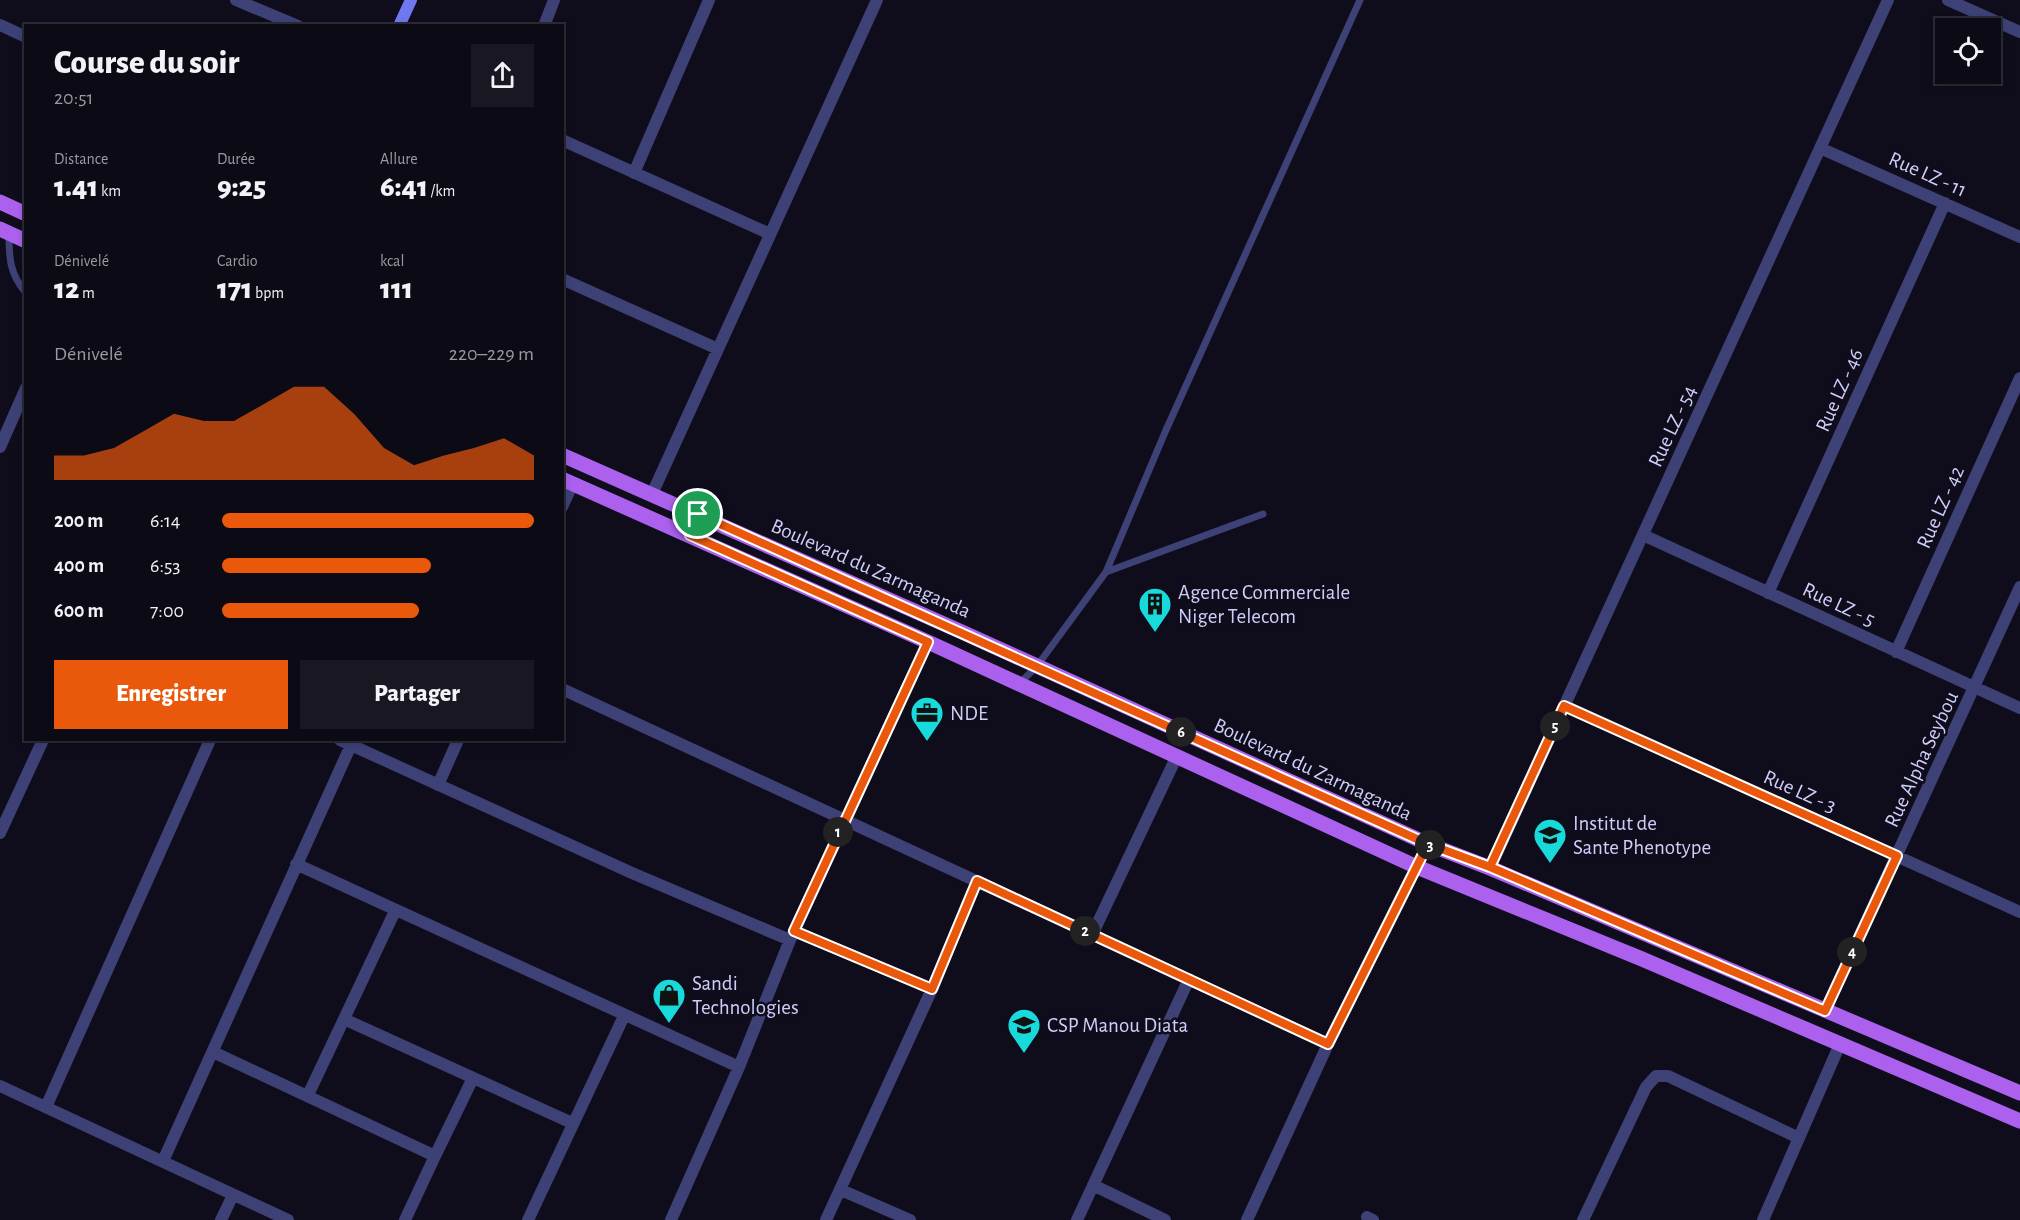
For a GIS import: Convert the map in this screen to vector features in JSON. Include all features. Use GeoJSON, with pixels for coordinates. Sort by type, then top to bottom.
{"type":"FeatureCollection","features":[{"type":"Feature","properties":{"kind":"main road"},"geometry":{"type":"LineString","coordinates":[[2,208],[24,214]]}},
{"type":"Feature","properties":{"kind":"main road"},"geometry":{"type":"LineString","coordinates":[[4,231],[24,240]]}},
{"type":"Feature","properties":{"kind":"main road","name":"Boulevard du Zarmaganda"},"geometry":{"type":"LineString","coordinates":[[564,455],[1428,844],[1490,867],[2020,1093]]}},
{"type":"Feature","properties":{"kind":"main road","name":"Boulevard du Zarmaganda"},"geometry":{"type":"LineString","coordinates":[[568,481],[928,642],[1176,758],[1418,867],[2020,1121]]}},
{"type":"Feature","properties":{"kind":"main road"},"geometry":{"type":"LineString","coordinates":[[690,535],[698,514]]}},
{"type":"Feature","properties":{"kind":"street"},"geometry":{"type":"LineString","coordinates":[[236,0],[254,4],[294,24]]}},
{"type":"Feature","properties":{"kind":"street"},"geometry":{"type":"LineString","coordinates":[[400,24],[411,0]]}},
{"type":"Feature","properties":{"kind":"street"},"geometry":{"type":"LineString","coordinates":[[545,24],[554,0]]}},
{"type":"Feature","properties":{"kind":"street"},"geometry":{"type":"LineString","coordinates":[[634,173],[709,0]]}},
{"type":"Feature","properties":{"kind":"street"},"geometry":{"type":"LineString","coordinates":[[652,494],[877,0]]}},
{"type":"Feature","properties":{"kind":"street","name":"Rue LZ - 54"},"geometry":{"type":"LineString","coordinates":[[1490,867],[1888,0]]}},
{"type":"Feature","properties":{"kind":"street"},"geometry":{"type":"LineString","coordinates":[[1948,0],[2020,32]]}},
{"type":"Feature","properties":{"kind":"street"},"geometry":{"type":"LineString","coordinates":[[0,25],[24,36]]}},
{"type":"Feature","properties":{"kind":"street"},"geometry":{"type":"LineString","coordinates":[[564,141],[770,234]]}},
{"type":"Feature","properties":{"kind":"street","name":"Rue LZ - 11"},"geometry":{"type":"LineString","coordinates":[[1820,148],[2020,237]]}},
{"type":"Feature","properties":{"kind":"street","name":"Rue LZ - 46"},"geometry":{"type":"LineString","coordinates":[[1768,593],[1945,203]]}},
{"type":"Feature","properties":{"kind":"street"},"geometry":{"type":"LineString","coordinates":[[564,280],[718,349]]}},
{"type":"Feature","properties":{"kind":"street","name":"Rue LZ - 42"},"geometry":{"type":"LineString","coordinates":[[1896,652],[2020,378]]}},
{"type":"Feature","properties":{"kind":"street"},"geometry":{"type":"LineString","coordinates":[[0,447],[5,421],[24,391]]}},
{"type":"Feature","properties":{"kind":"street"},"geometry":{"type":"LineString","coordinates":[[564,498],[568,481]]}},
{"type":"Feature","properties":{"kind":"street","name":"Rue LZ - 5"},"geometry":{"type":"LineString","coordinates":[[1643,535],[2020,708]]}},
{"type":"Feature","properties":{"kind":"street","name":"Rue Alpha Seybou"},"geometry":{"type":"LineString","coordinates":[[1825,1011],[2020,587]]}},
{"type":"Feature","properties":{"kind":"street"},"geometry":{"type":"LineString","coordinates":[[671,1220],[739,1067],[843,819],[928,642]]}},
{"type":"Feature","properties":{"kind":"street"},"geometry":{"type":"LineString","coordinates":[[564,690],[1328,1044]]}},
{"type":"Feature","properties":{"kind":"street","name":"Rue LZ - 3"},"geometry":{"type":"LineString","coordinates":[[1564,706],[2020,912]]}},
{"type":"Feature","properties":{"kind":"street"},"geometry":{"type":"LineString","coordinates":[[0,832],[43,741]]}},
{"type":"Feature","properties":{"kind":"street"},"geometry":{"type":"LineString","coordinates":[[46,1107],[210,741]]}},
{"type":"Feature","properties":{"kind":"street"},"geometry":{"type":"LineString","coordinates":[[438,785],[458,741]]}},
{"type":"Feature","properties":{"kind":"street"},"geometry":{"type":"LineString","coordinates":[[163,1161],[296,864],[345,742],[438,785],[792,936],[932,989]]}},
{"type":"Feature","properties":{"kind":"street"},"geometry":{"type":"LineString","coordinates":[[1092,934],[1176,758]]}},
{"type":"Feature","properties":{"kind":"street"},"geometry":{"type":"LineString","coordinates":[[1247,1220],[1328,1044],[1428,844]]}},
{"type":"Feature","properties":{"kind":"street"},"geometry":{"type":"LineString","coordinates":[[296,864],[739,1067]]}},
{"type":"Feature","properties":{"kind":"street"},"geometry":{"type":"LineString","coordinates":[[826,1220],[932,989],[977,881]]}},
{"type":"Feature","properties":{"kind":"street"},"geometry":{"type":"LineString","coordinates":[[308,1095],[395,911]]}},
{"type":"Feature","properties":{"kind":"street"},"geometry":{"type":"LineString","coordinates":[[1077,1220],[1189,979]]}},
{"type":"Feature","properties":{"kind":"street"},"geometry":{"type":"LineString","coordinates":[[528,1220],[624,1016]]}},
{"type":"Feature","properties":{"kind":"street"},"geometry":{"type":"LineString","coordinates":[[344,1019],[572,1123]]}},
{"type":"Feature","properties":{"kind":"street"},"geometry":{"type":"LineString","coordinates":[[1762,1220],[1840,1044]]}},
{"type":"Feature","properties":{"kind":"street"},"geometry":{"type":"LineString","coordinates":[[213,1052],[435,1156]]}},
{"type":"Feature","properties":{"kind":"street"},"geometry":{"type":"LineString","coordinates":[[1583,1220],[1646,1087],[1656,1076],[1668,1076],[1799,1138]]}},
{"type":"Feature","properties":{"kind":"street"},"geometry":{"type":"LineString","coordinates":[[405,1220],[473,1077]]}},
{"type":"Feature","properties":{"kind":"street"},"geometry":{"type":"LineString","coordinates":[[0,1086],[288,1220]]}},
{"type":"Feature","properties":{"kind":"street"},"geometry":{"type":"LineString","coordinates":[[1093,1185],[1165,1220]]}},
{"type":"Feature","properties":{"kind":"street"},"geometry":{"type":"LineString","coordinates":[[841,1190],[910,1220]]}},
{"type":"Feature","properties":{"kind":"street"},"geometry":{"type":"LineString","coordinates":[[221,1220],[233,1195]]}},
{"type":"Feature","properties":{"kind":"lane"},"geometry":{"type":"LineString","coordinates":[[1019,684],[1037,666],[1106,572],[1166,430],[1359,2],[1367,0]]}},
{"type":"Feature","properties":{"kind":"lane"},"geometry":{"type":"LineString","coordinates":[[4,231],[9,266],[16,282],[24,291]]}},
{"type":"Feature","properties":{"kind":"lane"},"geometry":{"type":"LineString","coordinates":[[1106,572],[1263,514]]}},
{"type":"Feature","properties":{"kind":"place","name":"Agence Commerciale Niger Telecom"},"geometry":{"type":"Point","coordinates":[1155,633]}},
{"type":"Feature","properties":{"kind":"place","name":"NDE"},"geometry":{"type":"Point","coordinates":[927,742]}},
{"type":"Feature","properties":{"kind":"place","name":"Institut de Sante Phenotype"},"geometry":{"type":"Point","coordinates":[1550,864]}},
{"type":"Feature","properties":{"kind":"place","name":"Sandi Technologies"},"geometry":{"type":"Point","coordinates":[669,1024]}},
{"type":"Feature","properties":{"kind":"place","name":"CSP Manou Diata"},"geometry":{"type":"Point","coordinates":[1024,1054]}},
{"type":"Feature","properties":{"kind":"route"},"geometry":{"type":"LineString","coordinates":[[698,514],[690,535],[928,642],[843,819],[794,931],[932,989],[977,881],[1328,1044],[1428,844],[1490,867],[1825,1011],[1897,856],[1564,706],[1490,867],[1428,844],[698,514]]}}]}
